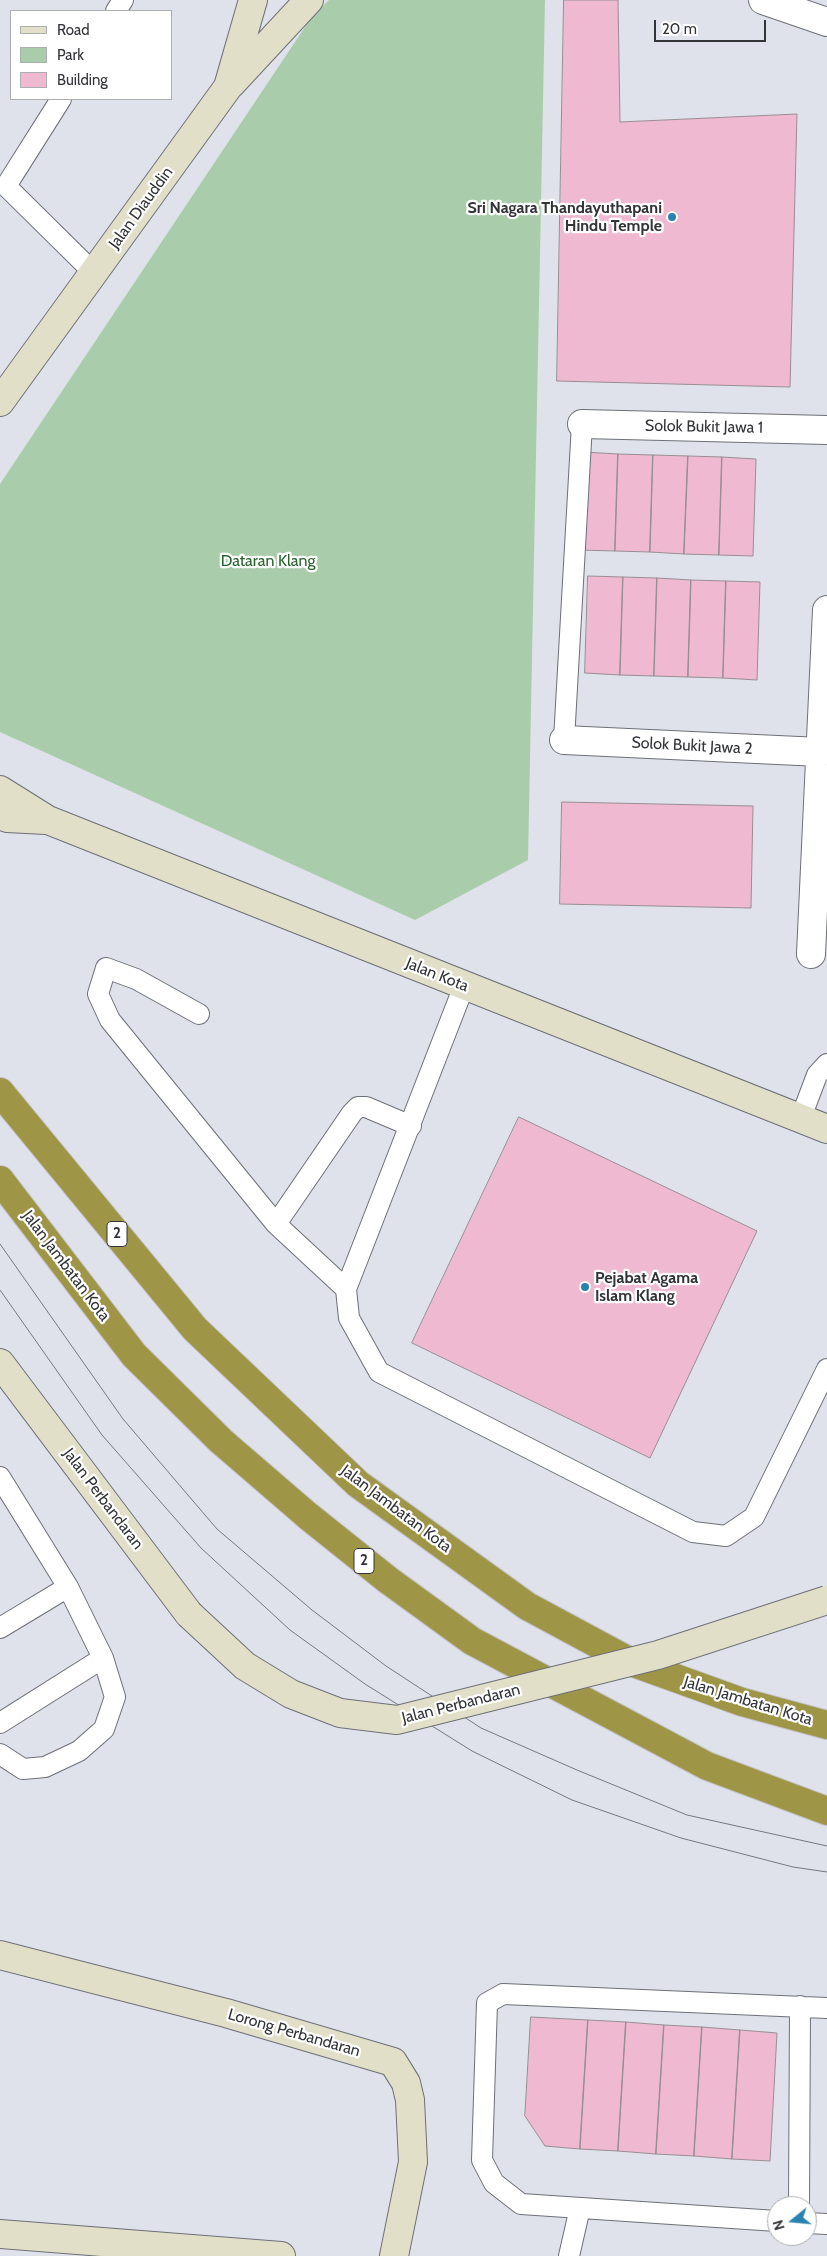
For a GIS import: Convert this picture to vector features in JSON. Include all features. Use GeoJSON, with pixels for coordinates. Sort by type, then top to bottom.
{"type":"FeatureCollection","features":[{"type":"Feature","properties":{"kind":"highway"},"geometry":{"type":"LineString","coordinates":[[0,1086],[39,1139]]}},
{"type":"Feature","properties":{"kind":"highway","name":"Jalan Jambatan Kota"},"geometry":{"type":"LineString","coordinates":[[0,1092],[195,1329],[358,1484],[527,1606],[631,1662],[742,1702],[827,1725]]}},
{"type":"Feature","properties":{"kind":"highway","name":"Jalan Jambatan Kota"},"geometry":{"type":"LineString","coordinates":[[0,1180],[134,1355],[221,1441],[308,1516],[388,1580],[472,1641],[681,1752],[708,1766],[827,1811]]}},
{"type":"Feature","properties":{"kind":"street","name":"Jalan Diauddin"},"geometry":{"type":"LineString","coordinates":[[0,402],[228,87],[253,0]]}},
{"type":"Feature","properties":{"kind":"street"},"geometry":{"type":"LineString","coordinates":[[228,87],[309,0]]}},
{"type":"Feature","properties":{"kind":"street"},"geometry":{"type":"LineString","coordinates":[[763,0],[827,22]]}},
{"type":"Feature","properties":{"kind":"street","name":"Solok Bukit Jawa 1"},"geometry":{"type":"LineString","coordinates":[[582,424],[827,430]]}},
{"type":"Feature","properties":{"kind":"street"},"geometry":{"type":"LineString","coordinates":[[811,954],[827,610]]}},
{"type":"Feature","properties":{"kind":"street","name":"Solok Bukit Jawa 2"},"geometry":{"type":"LineString","coordinates":[[564,740],[820,752]]}},
{"type":"Feature","properties":{"kind":"street","name":"Jalan Kota"},"geometry":{"type":"LineString","coordinates":[[0,790],[48,820],[800,1120],[827,1129]]}},
{"type":"Feature","properties":{"kind":"street","name":"Jalan Kota"},"geometry":{"type":"LineString","coordinates":[[0,815],[7,818],[48,820]]}},
{"type":"Feature","properties":{"kind":"street","name":"Jalan Perbandaran"},"geometry":{"type":"LineString","coordinates":[[0,1363],[189,1614],[245,1666],[291,1694],[340,1713],[397,1720],[658,1654],[827,1600]]}},
{"type":"Feature","properties":{"kind":"street","name":"Lorong Perbandaran"},"geometry":{"type":"LineString","coordinates":[[0,1955],[226,2013],[393,2062],[406,2082],[410,2100],[414,2162],[394,2256]]}},
{"type":"Feature","properties":{"kind":"street"},"geometry":{"type":"LineString","coordinates":[[0,2234],[282,2256]]}},
{"type":"Feature","properties":{"kind":"lane"},"geometry":{"type":"LineString","coordinates":[[60,100],[3,190],[94,273]]}},
{"type":"Feature","properties":{"kind":"lane"},"geometry":{"type":"LineString","coordinates":[[564,740],[582,424]]}},
{"type":"Feature","properties":{"kind":"lane"},"geometry":{"type":"LineString","coordinates":[[199,1014],[136,979],[106,968],[98,994],[110,1020],[276,1224],[346,1289]]}},
{"type":"Feature","properties":{"kind":"lane"},"geometry":{"type":"LineString","coordinates":[[464,986],[346,1289],[349,1318],[378,1372],[693,1532],[726,1536],[754,1517],[827,1369]]}},
{"type":"Feature","properties":{"kind":"lane"},"geometry":{"type":"LineString","coordinates":[[800,1120],[817,1075],[827,1064]]}},
{"type":"Feature","properties":{"kind":"lane"},"geometry":{"type":"LineString","coordinates":[[276,1224],[358,1107],[366,1107],[411,1126]]}},
{"type":"Feature","properties":{"kind":"lane"},"geometry":{"type":"LineString","coordinates":[[0,1754],[23,1768],[45,1767],[79,1751],[104,1729],[115,1697],[103,1658],[68,1587],[3,1489]]}},
{"type":"Feature","properties":{"kind":"lane"},"geometry":{"type":"LineString","coordinates":[[0,1628],[68,1587]]}},
{"type":"Feature","properties":{"kind":"lane"},"geometry":{"type":"LineString","coordinates":[[0,1722],[103,1658]]}},
{"type":"Feature","properties":{"kind":"lane"},"geometry":{"type":"LineString","coordinates":[[767,2220],[521,2204],[494,2183],[482,2160],[487,2003],[503,1994],[827,2008]]}},
{"type":"Feature","properties":{"kind":"lane"},"geometry":{"type":"LineString","coordinates":[[799,2196],[800,2006]]}},
{"type":"Feature","properties":{"kind":"lane"},"geometry":{"type":"LineString","coordinates":[[569,2256],[580,2208]]}},
{"type":"Feature","properties":{"kind":"green space","name":"Dataran Klang"},"geometry":{"type":"Polygon","coordinates":[[[329,0],[545,0],[528,860],[415,920],[0,732],[0,484],[313,15],[329,0]]]}},
{"type":"Feature","properties":{"kind":"building","name":"Sri Nagara Thandayuthapani Hindu Temple"},"geometry":{"type":"Polygon","coordinates":[[[564,0],[618,0],[620,122],[797,114],[790,387],[557,381],[564,0]]]}},
{"type":"Feature","properties":{"kind":"building"},"geometry":{"type":"Polygon","coordinates":[[[584,452],[618,454],[615,551],[580,550],[584,452]]]}},
{"type":"Feature","properties":{"kind":"building"},"geometry":{"type":"Polygon","coordinates":[[[618,454],[653,455],[650,552],[615,551],[618,454]]]}},
{"type":"Feature","properties":{"kind":"building"},"geometry":{"type":"Polygon","coordinates":[[[653,455],[688,456],[684,554],[650,552],[653,455]]]}},
{"type":"Feature","properties":{"kind":"building"},"geometry":{"type":"Polygon","coordinates":[[[688,456],[722,457],[719,555],[684,554],[688,456]]]}},
{"type":"Feature","properties":{"kind":"building"},"geometry":{"type":"Polygon","coordinates":[[[722,457],[756,459],[753,556],[719,555],[722,457]]]}},
{"type":"Feature","properties":{"kind":"building"},"geometry":{"type":"Polygon","coordinates":[[[588,576],[623,577],[620,675],[585,673],[588,576]]]}},
{"type":"Feature","properties":{"kind":"building"},"geometry":{"type":"Polygon","coordinates":[[[623,577],[657,578],[654,676],[620,675],[623,577]]]}},
{"type":"Feature","properties":{"kind":"building"},"geometry":{"type":"Polygon","coordinates":[[[657,578],[691,580],[688,677],[654,676],[657,578]]]}},
{"type":"Feature","properties":{"kind":"building"},"geometry":{"type":"Polygon","coordinates":[[[691,580],[726,581],[723,678],[688,677],[691,580]]]}},
{"type":"Feature","properties":{"kind":"building"},"geometry":{"type":"Polygon","coordinates":[[[726,581],[760,582],[757,680],[723,678],[726,581]]]}},
{"type":"Feature","properties":{"kind":"building"},"geometry":{"type":"Polygon","coordinates":[[[562,802],[753,806],[751,908],[560,904],[562,802]]]}},
{"type":"Feature","properties":{"kind":"building","name":"Pejabat Agama Islam Klang"},"geometry":{"type":"Polygon","coordinates":[[[519,1117],[757,1231],[650,1458],[412,1343],[519,1117]]]}},
{"type":"Feature","properties":{"kind":"building"},"geometry":{"type":"Polygon","coordinates":[[[531,2017],[588,2020],[580,2149],[545,2146],[525,2116],[531,2017]]]}},
{"type":"Feature","properties":{"kind":"building"},"geometry":{"type":"Polygon","coordinates":[[[588,2020],[626,2022],[618,2151],[580,2149],[588,2020]]]}},
{"type":"Feature","properties":{"kind":"building"},"geometry":{"type":"Polygon","coordinates":[[[626,2022],[664,2025],[656,2154],[618,2151],[626,2022]]]}},
{"type":"Feature","properties":{"kind":"building"},"geometry":{"type":"Polygon","coordinates":[[[664,2025],[702,2027],[694,2156],[656,2154],[664,2025]]]}},
{"type":"Feature","properties":{"kind":"building"},"geometry":{"type":"Polygon","coordinates":[[[702,2027],[740,2030],[732,2159],[694,2156],[702,2027]]]}},
{"type":"Feature","properties":{"kind":"building"},"geometry":{"type":"Polygon","coordinates":[[[740,2030],[777,2033],[770,2161],[732,2159],[740,2030]]]}},
{"type":"Feature","properties":{"kind":"tram line"},"geometry":{"type":"LineString","coordinates":[[0,1244],[123,1419],[217,1529],[312,1610],[386,1666],[481,1728],[687,1815],[827,1846]]}},
{"type":"Feature","properties":{"kind":"tram line"},"geometry":{"type":"LineString","coordinates":[[0,1290],[102,1435],[201,1548],[290,1630],[365,1684],[472,1751],[572,1800],[681,1838],[793,1867],[827,1872]]}},
{"type":"Feature","properties":{"kind":"place","name":"Sri Nagara Thandayuthapani Hindu Temple"},"geometry":{"type":"Point","coordinates":[672,217]}},
{"type":"Feature","properties":{"kind":"place","name":"Pejabat Agama Islam Klang"},"geometry":{"type":"Point","coordinates":[585,1287]}}]}
